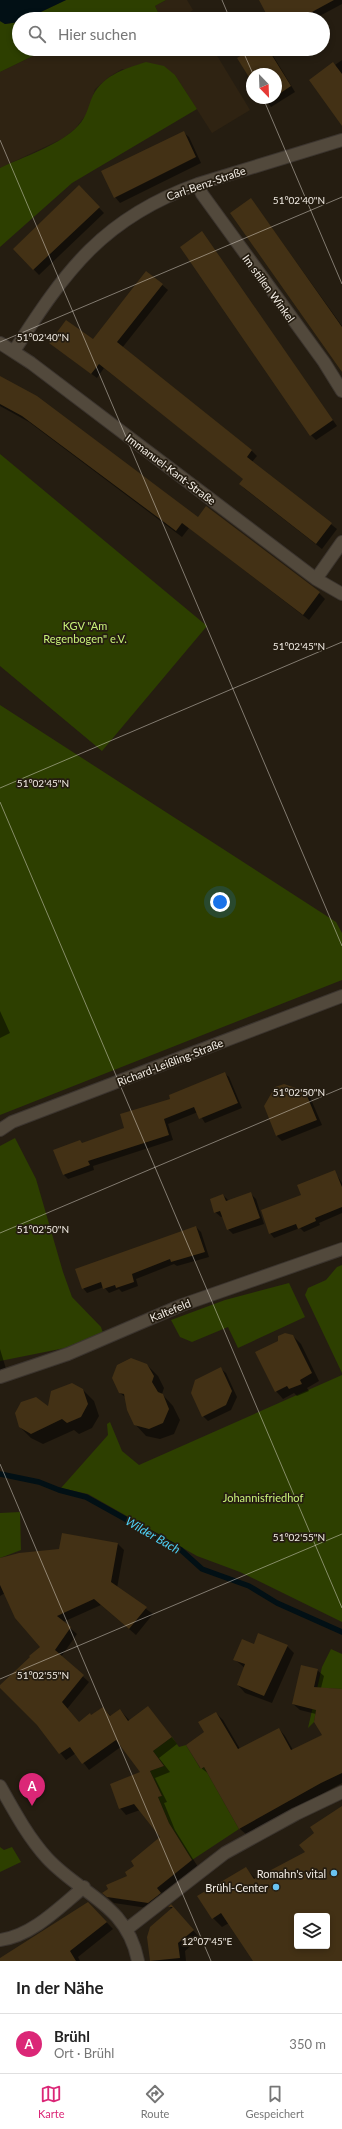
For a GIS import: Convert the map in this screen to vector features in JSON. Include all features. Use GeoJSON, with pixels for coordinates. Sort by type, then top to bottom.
{"type":"FeatureCollection","features":[{"type":"Feature","properties":{"kind":"street","name":"Carl-Benz-Straße"},"geometry":{"type":"LineString","coordinates":[[14,351],[62,279],[99,240],[137,212],[171,194],[198,184],[342,140]]}},
{"type":"Feature","properties":{"kind":"street","name":"Im stillen Winkel"},"geometry":{"type":"LineString","coordinates":[[198,184],[202,194],[324,362],[342,391]]}},
{"type":"Feature","properties":{"kind":"street","name":"Immanuel-Kant-Straße"},"geometry":{"type":"LineString","coordinates":[[0,343],[14,351],[316,579],[342,594]]}},
{"type":"Feature","properties":{"kind":"street"},"geometry":{"type":"LineString","coordinates":[[316,579],[342,542]]}},
{"type":"Feature","properties":{"kind":"street","name":"Richard-Leißling-Straße"},"geometry":{"type":"LineString","coordinates":[[0,1130],[12,1122],[342,996]]}},
{"type":"Feature","properties":{"kind":"street","name":"Kaltefeld"},"geometry":{"type":"LineString","coordinates":[[0,1377],[68,1354],[182,1305],[342,1249]]}},
{"type":"Feature","properties":{"kind":"street"},"geometry":{"type":"LineString","coordinates":[[0,1786],[30,1836],[47,1858],[65,1875],[97,1897],[127,1929],[133,1942],[138,1961]]}},
{"type":"Feature","properties":{"kind":"street"},"geometry":{"type":"LineString","coordinates":[[127,1929],[225,1853],[296,1814],[342,1792]]}},
{"type":"Feature","properties":{"kind":"street"},"geometry":{"type":"LineString","coordinates":[[0,1940],[25,1932],[49,1917],[84,1887]]}},
{"type":"Feature","properties":{"kind":"shaded area"},"geometry":{"type":"Polygon","coordinates":[[[0,0],[66,0],[41,12],[12,12],[12,23],[5,24],[0,21],[0,0]]]}},
{"type":"Feature","properties":{"kind":"shaded area"},"geometry":{"type":"Polygon","coordinates":[[[166,0],[187,0],[193,10],[190,12],[158,12],[155,6],[166,0]]]}},
{"type":"Feature","properties":{"kind":"shaded area"},"geometry":{"type":"Polygon","coordinates":[[[33,56],[217,56],[250,110],[212,133],[175,75],[122,69],[109,77],[95,89],[88,112],[75,129],[62,139],[0,168],[0,72],[33,56]]]}},
{"type":"Feature","properties":{"kind":"green space"},"geometry":{"type":"Polygon","coordinates":[[[66,0],[166,0],[155,6],[158,12],[41,12],[66,0]]]}},
{"type":"Feature","properties":{"kind":"green space"},"geometry":{"type":"Polygon","coordinates":[[[0,21],[5,24],[12,23],[12,56],[33,56],[0,72],[0,21]]]}},
{"type":"Feature","properties":{"kind":"green space"},"geometry":{"type":"Polygon","coordinates":[[[146,62],[164,66],[175,75],[197,109],[72,183],[0,247],[0,168],[39,151],[67,135],[81,122],[95,92],[100,85],[121,71],[146,62]]]}},
{"type":"Feature","properties":{"kind":"green space","name":"KGV \"Am Regenbogen\" e.V."},"geometry":{"type":"Polygon","coordinates":[[[0,454],[207,626],[102,751],[0,666],[0,454]]]}},
{"type":"Feature","properties":{"kind":"green space"},"geometry":{"type":"Polygon","coordinates":[[[0,705],[336,922],[342,933],[342,980],[0,1115],[0,705]]]}},
{"type":"Feature","properties":{"kind":"green space"},"geometry":{"type":"Polygon","coordinates":[[[15,1138],[36,1179],[63,1272],[72,1297],[101,1327],[103,1333],[85,1344],[0,1361],[0,1146],[15,1138]]]}},
{"type":"Feature","properties":{"kind":"green space"},"geometry":{"type":"Polygon","coordinates":[[[342,1265],[342,1373],[305,1295],[308,1288],[326,1280],[337,1267],[342,1265]]]}},
{"type":"Feature","properties":{"kind":"green space"},"geometry":{"type":"Polygon","coordinates":[[[289,1283],[305,1317],[238,1348],[228,1327],[192,1342],[180,1337],[171,1320],[225,1300],[289,1283]]]}},
{"type":"Feature","properties":{"kind":"green space","name":"Johannisfriedhof"},"geometry":{"type":"Polygon","coordinates":[[[342,1375],[342,1622],[240,1572],[197,1556],[88,1494],[61,1488],[108,1435],[107,1424],[110,1422],[122,1451],[139,1465],[342,1375]]]}},
{"type":"Feature","properties":{"kind":"green space"},"geometry":{"type":"Polygon","coordinates":[[[20,1512],[21,1550],[0,1558],[0,1513],[20,1512]]]}},
{"type":"Feature","properties":{"kind":"green space"},"geometry":{"type":"Polygon","coordinates":[[[331,1649],[342,1654],[342,1689],[320,1688],[314,1722],[308,1728],[322,1667],[331,1649]]]}},
{"type":"Feature","properties":{"kind":"green space"},"geometry":{"type":"Polygon","coordinates":[[[172,1737],[179,1747],[186,1745],[200,1768],[204,1767],[239,1829],[192,1860],[169,1823],[158,1797],[162,1796],[150,1771],[164,1766],[153,1751],[172,1737]]]}},
{"type":"Feature","properties":{"kind":"green space"},"geometry":{"type":"Polygon","coordinates":[[[0,1847],[4,1850],[12,1847],[21,1862],[0,1872],[0,1847]]]}},
{"type":"Feature","properties":{"kind":"building"},"geometry":{"type":"Polygon","coordinates":[[[259,0],[334,0],[312,12],[265,12],[259,0]]]}},
{"type":"Feature","properties":{"kind":"building"},"geometry":{"type":"Polygon","coordinates":[[[240,56],[272,56],[280,68],[246,68],[246,72],[237,58],[240,56]]]}},
{"type":"Feature","properties":{"kind":"building"},"geometry":{"type":"Polygon","coordinates":[[[333,62],[342,74],[342,126],[309,80],[333,62]]]}},
{"type":"Feature","properties":{"kind":"building"},"geometry":{"type":"Polygon","coordinates":[[[282,72],[291,86],[282,92],[282,72]]]}},
{"type":"Feature","properties":{"kind":"building"},"geometry":{"type":"Polygon","coordinates":[[[184,131],[196,157],[114,198],[101,171],[184,131]]]}},
{"type":"Feature","properties":{"kind":"building"},"geometry":{"type":"Polygon","coordinates":[[[79,185],[100,207],[33,270],[13,249],[79,185]]]}},
{"type":"Feature","properties":{"kind":"building"},"geometry":{"type":"Polygon","coordinates":[[[251,198],[342,327],[342,372],[230,213],[251,198]]]}},
{"type":"Feature","properties":{"kind":"building"},"geometry":{"type":"Polygon","coordinates":[[[202,231],[333,420],[310,436],[180,247],[202,231]]]}},
{"type":"Feature","properties":{"kind":"building"},"geometry":{"type":"Polygon","coordinates":[[[146,271],[163,284],[117,342],[252,450],[247,457],[332,523],[316,544],[239,484],[243,479],[99,364],[91,374],[49,343],[66,320],[93,339],[146,271]]]}},
{"type":"Feature","properties":{"kind":"building"},"geometry":{"type":"Polygon","coordinates":[[[0,376],[37,396],[198,517],[206,506],[320,592],[303,615],[182,523],[176,531],[22,416],[0,404],[0,376]]]}},
{"type":"Feature","properties":{"kind":"building"},"geometry":{"type":"Polygon","coordinates":[[[225,1072],[238,1103],[199,1119],[194,1107],[164,1119],[169,1135],[88,1161],[90,1165],[63,1175],[53,1150],[80,1140],[82,1143],[124,1128],[120,1114],[170,1099],[169,1095],[225,1072]]]}},
{"type":"Feature","properties":{"kind":"building"},"geometry":{"type":"Polygon","coordinates":[[[284,1084],[305,1091],[317,1120],[276,1136],[264,1106],[275,1087],[284,1084]]]}},
{"type":"Feature","properties":{"kind":"building"},"geometry":{"type":"Polygon","coordinates":[[[335,1170],[342,1187],[342,1207],[315,1218],[316,1221],[298,1229],[296,1224],[269,1234],[261,1210],[301,1195],[297,1185],[335,1170]]]}},
{"type":"Feature","properties":{"kind":"building"},"geometry":{"type":"Polygon","coordinates":[[[251,1192],[260,1218],[227,1230],[220,1211],[214,1213],[210,1199],[223,1194],[226,1201],[251,1192]]]}},
{"type":"Feature","properties":{"kind":"building"},"geometry":{"type":"Polygon","coordinates":[[[196,1226],[205,1252],[171,1262],[170,1259],[132,1274],[134,1282],[116,1288],[115,1285],[103,1289],[101,1282],[82,1289],[75,1269],[196,1226]]]}},
{"type":"Feature","properties":{"kind":"building"},"geometry":{"type":"Polygon","coordinates":[[[285,1333],[293,1335],[312,1373],[300,1380],[302,1384],[289,1389],[287,1386],[275,1392],[255,1352],[278,1341],[278,1336],[285,1333]]]}},
{"type":"Feature","properties":{"kind":"building"},"geometry":{"type":"Polygon","coordinates":[[[131,1358],[147,1364],[154,1376],[152,1382],[158,1392],[163,1394],[169,1409],[163,1423],[149,1429],[134,1425],[127,1410],[124,1394],[119,1393],[112,1378],[117,1365],[131,1358]]]}},
{"type":"Feature","properties":{"kind":"building"},"geometry":{"type":"Polygon","coordinates":[[[221,1367],[232,1391],[226,1405],[202,1417],[191,1393],[195,1380],[221,1367]]]}},
{"type":"Feature","properties":{"kind":"building"},"geometry":{"type":"Polygon","coordinates":[[[72,1383],[83,1389],[88,1404],[81,1417],[67,1423],[62,1419],[31,1434],[19,1427],[15,1413],[21,1402],[36,1397],[48,1406],[51,1391],[72,1383]]]}},
{"type":"Feature","properties":{"kind":"building"},"geometry":{"type":"Polygon","coordinates":[[[62,1533],[118,1543],[111,1582],[147,1607],[129,1629],[94,1599],[57,1616],[71,1627],[55,1650],[84,1675],[62,1702],[79,1722],[90,1713],[91,1715],[103,1707],[110,1716],[120,1709],[128,1721],[148,1706],[172,1737],[153,1751],[164,1766],[150,1771],[162,1796],[158,1797],[169,1823],[192,1860],[157,1888],[161,1893],[148,1903],[107,1897],[102,1893],[108,1889],[106,1885],[127,1876],[125,1872],[134,1866],[131,1861],[160,1837],[134,1804],[119,1809],[110,1784],[140,1772],[116,1740],[82,1764],[70,1747],[59,1754],[37,1725],[0,1688],[0,1685],[40,1647],[15,1618],[0,1585],[0,1558],[19,1553],[59,1549],[62,1533]]]}},
{"type":"Feature","properties":{"kind":"building"},"geometry":{"type":"Polygon","coordinates":[[[258,1633],[288,1645],[264,1696],[237,1685],[245,1664],[233,1660],[242,1639],[254,1644],[258,1633]]]}},
{"type":"Feature","properties":{"kind":"building"},"geometry":{"type":"Polygon","coordinates":[[[301,1665],[318,1669],[314,1687],[342,1689],[342,1773],[321,1783],[239,1829],[204,1767],[201,1769],[186,1745],[204,1732],[198,1722],[216,1712],[238,1749],[279,1728],[291,1750],[322,1735],[314,1722],[316,1710],[292,1704],[301,1665]]]}},
{"type":"Feature","properties":{"kind":"building","name":"Brühl-Center"},"geometry":{"type":"Polygon","coordinates":[[[342,1806],[342,1961],[253,1961],[221,1913],[212,1919],[197,1896],[246,1867],[254,1879],[305,1852],[299,1845],[314,1833],[310,1827],[342,1806]]]}},
{"type":"Feature","properties":{"kind":"building"},"geometry":{"type":"Polygon","coordinates":[[[88,1902],[107,1922],[70,1951],[76,1961],[0,1961],[0,1958],[88,1902]]]}},
{"type":"Feature","properties":{"kind":"building"},"geometry":{"type":"Polygon","coordinates":[[[171,1904],[194,1930],[178,1943],[180,1958],[150,1961],[147,1937],[150,1927],[173,1907],[168,1907],[171,1904]]]}},
{"type":"Feature","properties":{"kind":"waterway","name":"Wilder Bach"},"geometry":{"type":"LineString","coordinates":[[0,1474],[39,1482],[59,1490],[86,1497],[181,1550],[202,1569],[249,1586],[277,1603],[342,1632]]}},
{"type":"Feature","properties":{"kind":"place","name":"Brühl"},"geometry":{"type":"Point","coordinates":[32,1806]}},
{"type":"Feature","properties":{"kind":"place","name":"Romahn's vital"},"geometry":{"type":"Point","coordinates":[334,1873]}},
{"type":"Feature","properties":{"kind":"place","name":"Brühl-Center"},"geometry":{"type":"Point","coordinates":[276,1887]}}]}
